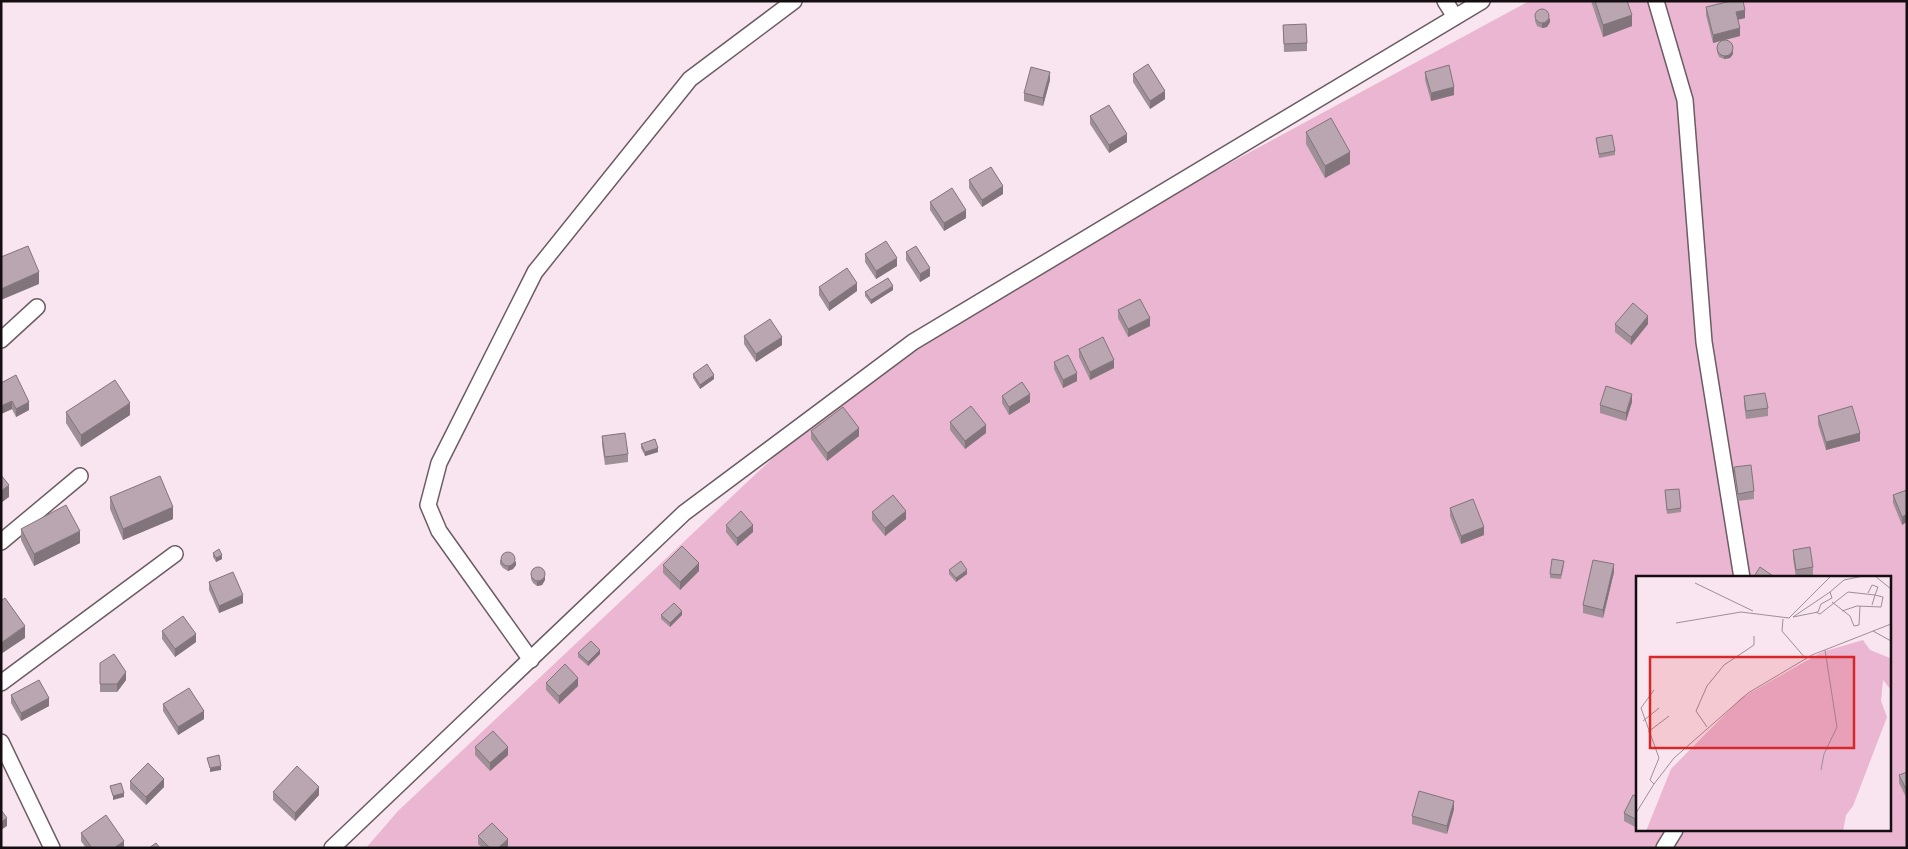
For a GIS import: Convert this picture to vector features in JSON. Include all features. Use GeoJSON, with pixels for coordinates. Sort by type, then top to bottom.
{"type":"FeatureCollection","features":[{"type":"Feature","properties":{"kind":"street"},"geometry":{"type":"LineString","coordinates":[[531,660],[439,531],[428,505],[439,463],[535,272],[690,79],[794,1]]}},
{"type":"Feature","properties":{"kind":"street"},"geometry":{"type":"LineString","coordinates":[[1445,1],[1455,17]]}},
{"type":"Feature","properties":{"kind":"street"},"geometry":{"type":"LineString","coordinates":[[332,848],[684,513],[913,342],[1482,1]]}},
{"type":"Feature","properties":{"kind":"street"},"geometry":{"type":"LineString","coordinates":[[1656,1],[1685,100],[1704,342],[1742,576]]}},
{"type":"Feature","properties":{"kind":"street"},"geometry":{"type":"LineString","coordinates":[[1,340],[37,307]]}},
{"type":"Feature","properties":{"kind":"street"},"geometry":{"type":"LineString","coordinates":[[1,542],[80,476]]}},
{"type":"Feature","properties":{"kind":"street"},"geometry":{"type":"LineString","coordinates":[[1,683],[175,554]]}},
{"type":"Feature","properties":{"kind":"street"},"geometry":{"type":"LineString","coordinates":[[1,742],[52,848]]}},
{"type":"Feature","properties":{"kind":"street"},"geometry":{"type":"LineString","coordinates":[[1664,848],[1673,832]]}},
{"type":"Feature","properties":{"kind":"shaded area"},"geometry":{"type":"Polygon","coordinates":[[[1529,1],[1907,1],[1907,848],[366,848],[398,811],[846,389],[1158,202],[1529,1]]]}},
{"type":"Feature","properties":{"kind":"building"},"geometry":{"type":"Polygon","coordinates":[[[1595,1],[1627,1],[1632,15],[1603,25],[1595,1]]]}},
{"type":"Feature","properties":{"kind":"building"},"geometry":{"type":"Polygon","coordinates":[[[1731,1],[1743,1],[1745,10],[1736,12],[1740,28],[1713,35],[1706,7],[1731,1]]]}},
{"type":"Feature","properties":{"kind":"building"},"geometry":{"type":"Polygon","coordinates":[[[1539,9],[1545,9],[1549,16],[1545,23],[1539,23],[1535,19],[1535,13],[1539,9]]]}},
{"type":"Feature","properties":{"kind":"building"},"geometry":{"type":"Polygon","coordinates":[[[1306,24],[1307,43],[1284,44],[1283,25],[1306,24]]]}},
{"type":"Feature","properties":{"kind":"building"},"geometry":{"type":"Polygon","coordinates":[[[1725,40],[1733,48],[1725,56],[1717,48],[1725,40]]]}},
{"type":"Feature","properties":{"kind":"building"},"geometry":{"type":"Polygon","coordinates":[[[1148,64],[1165,91],[1150,101],[1133,74],[1148,64]]]}},
{"type":"Feature","properties":{"kind":"building"},"geometry":{"type":"Polygon","coordinates":[[[1449,65],[1454,87],[1431,93],[1425,72],[1449,65]]]}},
{"type":"Feature","properties":{"kind":"building"},"geometry":{"type":"Polygon","coordinates":[[[1031,67],[1050,72],[1043,98],[1024,93],[1031,67]]]}},
{"type":"Feature","properties":{"kind":"building"},"geometry":{"type":"Polygon","coordinates":[[[1109,105],[1127,134],[1109,145],[1090,116],[1109,105]]]}},
{"type":"Feature","properties":{"kind":"building"},"geometry":{"type":"Polygon","coordinates":[[[1331,118],[1350,152],[1325,166],[1306,132],[1331,118]]]}},
{"type":"Feature","properties":{"kind":"building"},"geometry":{"type":"Polygon","coordinates":[[[1612,135],[1615,151],[1599,154],[1596,138],[1612,135]]]}},
{"type":"Feature","properties":{"kind":"building"},"geometry":{"type":"Polygon","coordinates":[[[991,167],[1003,186],[982,200],[969,180],[991,167]]]}},
{"type":"Feature","properties":{"kind":"building"},"geometry":{"type":"Polygon","coordinates":[[[952,188],[966,210],[944,223],[930,202],[952,188]]]}},
{"type":"Feature","properties":{"kind":"building"},"geometry":{"type":"Polygon","coordinates":[[[886,241],[897,258],[876,271],[865,254],[886,241]]]}},
{"type":"Feature","properties":{"kind":"building"},"geometry":{"type":"Polygon","coordinates":[[[28,246],[39,272],[1,289],[1,257],[28,246]]]}},
{"type":"Feature","properties":{"kind":"building"},"geometry":{"type":"Polygon","coordinates":[[[916,246],[930,268],[920,274],[906,252],[916,246]]]}},
{"type":"Feature","properties":{"kind":"building"},"geometry":{"type":"Polygon","coordinates":[[[847,268],[857,283],[829,303],[819,287],[847,268]]]}},
{"type":"Feature","properties":{"kind":"building"},"geometry":{"type":"Polygon","coordinates":[[[888,278],[893,286],[871,300],[865,292],[888,278]]]}},
{"type":"Feature","properties":{"kind":"building"},"geometry":{"type":"Polygon","coordinates":[[[1140,299],[1150,318],[1128,329],[1118,310],[1140,299]]]}},
{"type":"Feature","properties":{"kind":"building"},"geometry":{"type":"Polygon","coordinates":[[[1633,303],[1648,316],[1631,337],[1615,324],[1633,303]]]}},
{"type":"Feature","properties":{"kind":"building"},"geometry":{"type":"Polygon","coordinates":[[[770,319],[782,337],[756,354],[744,336],[770,319]]]}},
{"type":"Feature","properties":{"kind":"building"},"geometry":{"type":"Polygon","coordinates":[[[1103,337],[1114,360],[1090,372],[1079,349],[1103,337]]]}},
{"type":"Feature","properties":{"kind":"building"},"geometry":{"type":"Polygon","coordinates":[[[1068,355],[1077,373],[1063,380],[1054,362],[1068,355]]]}},
{"type":"Feature","properties":{"kind":"building"},"geometry":{"type":"Polygon","coordinates":[[[707,364],[714,375],[700,385],[693,374],[707,364]]]}},
{"type":"Feature","properties":{"kind":"building"},"geometry":{"type":"Polygon","coordinates":[[[16,375],[29,402],[16,409],[12,401],[1,406],[1,383],[16,375]]]}},
{"type":"Feature","properties":{"kind":"building"},"geometry":{"type":"Polygon","coordinates":[[[115,380],[130,403],[81,435],[66,412],[115,380]]]}},
{"type":"Feature","properties":{"kind":"building"},"geometry":{"type":"Polygon","coordinates":[[[1022,382],[1030,394],[1009,407],[1002,396],[1022,382]]]}},
{"type":"Feature","properties":{"kind":"building"},"geometry":{"type":"Polygon","coordinates":[[[1606,386],[1632,394],[1626,413],[1600,405],[1606,386]]]}},
{"type":"Feature","properties":{"kind":"building"},"geometry":{"type":"Polygon","coordinates":[[[1765,393],[1768,408],[1746,411],[1744,396],[1765,393]]]}},
{"type":"Feature","properties":{"kind":"building"},"geometry":{"type":"Polygon","coordinates":[[[971,406],[986,425],[965,441],[950,422],[971,406]]]}},
{"type":"Feature","properties":{"kind":"building"},"geometry":{"type":"Polygon","coordinates":[[[1852,406],[1860,433],[1826,442],[1818,416],[1852,406]]]}},
{"type":"Feature","properties":{"kind":"building"},"geometry":{"type":"Polygon","coordinates":[[[843,407],[859,428],[827,453],[811,431],[843,407]]]}},
{"type":"Feature","properties":{"kind":"building"},"geometry":{"type":"Polygon","coordinates":[[[625,433],[628,454],[605,457],[602,436],[625,433]]]}},
{"type":"Feature","properties":{"kind":"building"},"geometry":{"type":"Polygon","coordinates":[[[655,439],[658,448],[645,452],[641,444],[655,439]]]}},
{"type":"Feature","properties":{"kind":"building"},"geometry":{"type":"Polygon","coordinates":[[[1751,465],[1754,491],[1738,494],[1734,467],[1751,465]]]}},
{"type":"Feature","properties":{"kind":"building"},"geometry":{"type":"Polygon","coordinates":[[[1,475],[9,485],[1,491],[1,475]]]}},
{"type":"Feature","properties":{"kind":"building"},"geometry":{"type":"Polygon","coordinates":[[[160,476],[173,507],[123,529],[110,497],[160,476]]]}},
{"type":"Feature","properties":{"kind":"building"},"geometry":{"type":"Polygon","coordinates":[[[1679,489],[1681,508],[1667,510],[1665,490],[1679,489]]]}},
{"type":"Feature","properties":{"kind":"building"},"geometry":{"type":"Polygon","coordinates":[[[1907,490],[1907,514],[1902,517],[1893,495],[1907,490]]]}},
{"type":"Feature","properties":{"kind":"building"},"geometry":{"type":"Polygon","coordinates":[[[893,495],[906,511],[885,528],[872,512],[893,495]]]}},
{"type":"Feature","properties":{"kind":"building"},"geometry":{"type":"Polygon","coordinates":[[[1473,499],[1484,527],[1461,536],[1450,508],[1473,499]]]}},
{"type":"Feature","properties":{"kind":"building"},"geometry":{"type":"Polygon","coordinates":[[[66,505],[80,531],[34,554],[21,529],[66,505]]]}},
{"type":"Feature","properties":{"kind":"building"},"geometry":{"type":"Polygon","coordinates":[[[741,511],[753,525],[737,538],[726,525],[741,511]]]}},
{"type":"Feature","properties":{"kind":"building"},"geometry":{"type":"Polygon","coordinates":[[[682,546],[699,563],[680,582],[663,565],[682,546]]]}},
{"type":"Feature","properties":{"kind":"building"},"geometry":{"type":"Polygon","coordinates":[[[1810,547],[1813,567],[1796,570],[1793,550],[1810,547]]]}},
{"type":"Feature","properties":{"kind":"building"},"geometry":{"type":"Polygon","coordinates":[[[219,549],[222,555],[216,558],[213,553],[219,549]]]}},
{"type":"Feature","properties":{"kind":"building"},"geometry":{"type":"Polygon","coordinates":[[[505,552],[511,552],[515,559],[511,566],[505,566],[501,562],[501,556],[505,552]]]}},
{"type":"Feature","properties":{"kind":"building"},"geometry":{"type":"Polygon","coordinates":[[[1552,559],[1564,561],[1561,575],[1550,574],[1552,559]]]}},
{"type":"Feature","properties":{"kind":"building"},"geometry":{"type":"Polygon","coordinates":[[[1593,560],[1614,564],[1603,610],[1583,605],[1593,560]]]}},
{"type":"Feature","properties":{"kind":"building"},"geometry":{"type":"Polygon","coordinates":[[[961,561],[967,570],[956,578],[949,570],[961,561]]]}},
{"type":"Feature","properties":{"kind":"building"},"geometry":{"type":"Polygon","coordinates":[[[538,567],[543,569],[545,574],[543,579],[538,581],[533,579],[531,574],[533,569],[538,567]]]}},
{"type":"Feature","properties":{"kind":"building"},"geometry":{"type":"Polygon","coordinates":[[[1760,567],[1773,576],[1754,576],[1760,567]]]}},
{"type":"Feature","properties":{"kind":"building"},"geometry":{"type":"Polygon","coordinates":[[[233,572],[243,595],[219,606],[209,582],[233,572]]]}},
{"type":"Feature","properties":{"kind":"building"},"geometry":{"type":"Polygon","coordinates":[[[5,598],[25,626],[1,643],[1,601],[5,598]]]}},
{"type":"Feature","properties":{"kind":"building"},"geometry":{"type":"Polygon","coordinates":[[[674,603],[682,611],[670,623],[661,615],[674,603]]]}},
{"type":"Feature","properties":{"kind":"building"},"geometry":{"type":"Polygon","coordinates":[[[183,616],[196,634],[175,649],[162,631],[183,616]]]}},
{"type":"Feature","properties":{"kind":"building"},"geometry":{"type":"Polygon","coordinates":[[[591,641],[600,650],[588,662],[578,653],[591,641]]]}},
{"type":"Feature","properties":{"kind":"building"},"geometry":{"type":"Polygon","coordinates":[[[114,654],[126,672],[117,684],[100,684],[100,663],[114,654]]]}},
{"type":"Feature","properties":{"kind":"building"},"geometry":{"type":"Polygon","coordinates":[[[565,664],[578,678],[559,696],[546,683],[565,664]]]}},
{"type":"Feature","properties":{"kind":"building"},"geometry":{"type":"Polygon","coordinates":[[[39,680],[49,698],[21,713],[11,695],[39,680]]]}},
{"type":"Feature","properties":{"kind":"building"},"geometry":{"type":"Polygon","coordinates":[[[189,688],[204,711],[178,727],[163,704],[189,688]]]}},
{"type":"Feature","properties":{"kind":"building"},"geometry":{"type":"Polygon","coordinates":[[[493,731],[508,747],[490,763],[475,747],[493,731]]]}},
{"type":"Feature","properties":{"kind":"building"},"geometry":{"type":"Polygon","coordinates":[[[219,755],[221,766],[210,768],[207,758],[219,755]]]}},
{"type":"Feature","properties":{"kind":"building"},"geometry":{"type":"Polygon","coordinates":[[[148,763],[164,779],[146,797],[130,781],[148,763]]]}},
{"type":"Feature","properties":{"kind":"building"},"geometry":{"type":"Polygon","coordinates":[[[297,766],[319,787],[295,813],[273,792],[297,766]]]}},
{"type":"Feature","properties":{"kind":"building"},"geometry":{"type":"Polygon","coordinates":[[[1907,772],[1907,791],[1899,775],[1907,772]]]}},
{"type":"Feature","properties":{"kind":"building"},"geometry":{"type":"Polygon","coordinates":[[[121,783],[124,793],[113,796],[110,786],[121,783]]]}},
{"type":"Feature","properties":{"kind":"building"},"geometry":{"type":"Polygon","coordinates":[[[1419,791],[1454,801],[1447,826],[1412,816],[1419,791]]]}},
{"type":"Feature","properties":{"kind":"building"},"geometry":{"type":"Polygon","coordinates":[[[1633,795],[1636,796],[1636,819],[1624,813],[1633,795]]]}},
{"type":"Feature","properties":{"kind":"building"},"geometry":{"type":"Polygon","coordinates":[[[1,810],[7,818],[1,822],[1,810]]]}},
{"type":"Feature","properties":{"kind":"building"},"geometry":{"type":"Polygon","coordinates":[[[106,815],[124,841],[114,848],[92,848],[81,833],[106,815]]]}},
{"type":"Feature","properties":{"kind":"building"},"geometry":{"type":"Polygon","coordinates":[[[492,823],[508,839],[498,848],[490,848],[478,836],[492,823]]]}},
{"type":"Feature","properties":{"kind":"building"},"geometry":{"type":"Polygon","coordinates":[[[156,843],[160,848],[149,848],[156,843]]]}}]}
